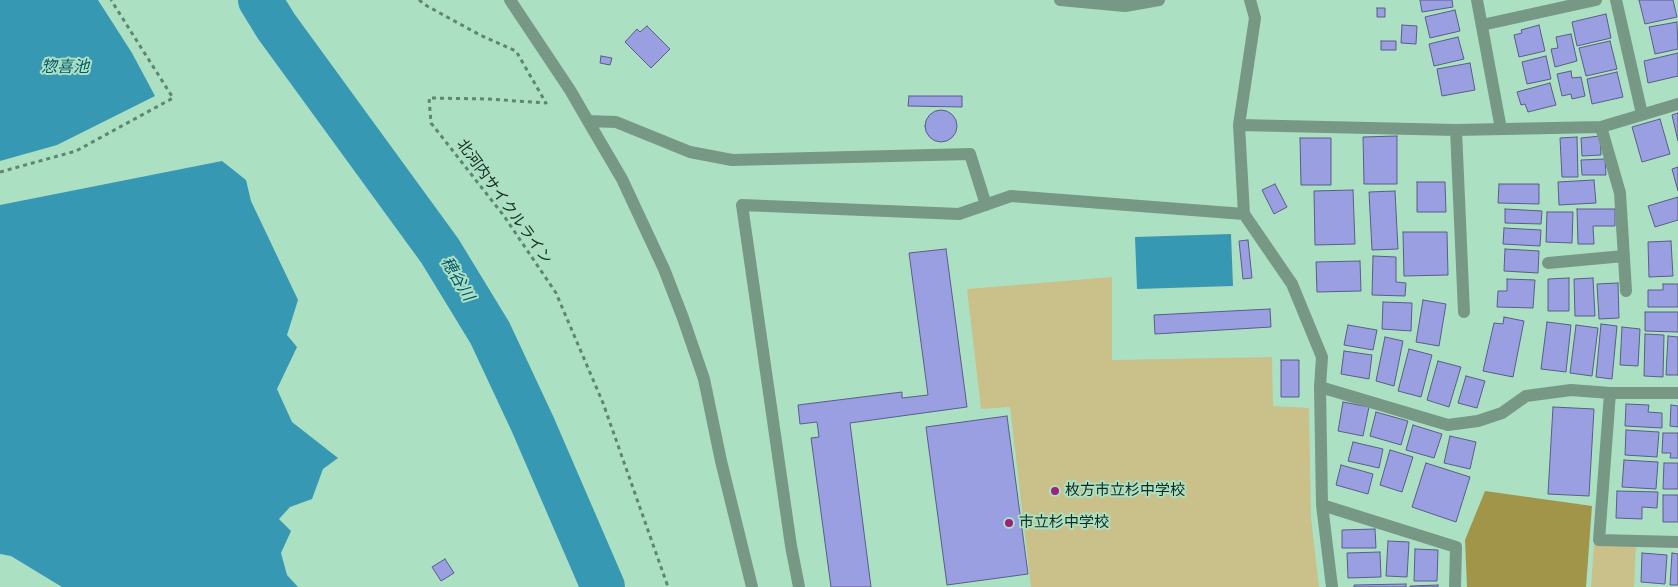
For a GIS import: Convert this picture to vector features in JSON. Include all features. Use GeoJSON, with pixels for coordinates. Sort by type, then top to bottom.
{"type":"FeatureCollection","features":[{"type":"Feature","properties":{"kind":"street"},"geometry":{"type":"LineString","coordinates":[[510,0],[570,90],[622,179],[664,269],[704,379],[721,460],[752,587]]}},
{"type":"Feature","properties":{"kind":"street"},"geometry":{"type":"LineString","coordinates":[[1060,0],[1125,6],[1159,0]]}},
{"type":"Feature","properties":{"kind":"street"},"geometry":{"type":"LineString","coordinates":[[1250,0],[1255,18],[1239,125],[1244,214],[1292,284],[1322,357],[1320,387],[1322,505],[1332,587]]}},
{"type":"Feature","properties":{"kind":"street"},"geometry":{"type":"LineString","coordinates":[[1477,0],[1501,129]]}},
{"type":"Feature","properties":{"kind":"street"},"geometry":{"type":"LineString","coordinates":[[1482,25],[1596,0]]}},
{"type":"Feature","properties":{"kind":"street"},"geometry":{"type":"LineString","coordinates":[[1616,0],[1642,114]]}},
{"type":"Feature","properties":{"kind":"street"},"geometry":{"type":"LineString","coordinates":[[1239,125],[1456,130],[1600,127],[1678,104]]}},
{"type":"Feature","properties":{"kind":"street"},"geometry":{"type":"LineString","coordinates":[[588,121],[616,122],[690,152],[732,160],[970,154],[986,205]]}},
{"type":"Feature","properties":{"kind":"street"},"geometry":{"type":"LineString","coordinates":[[1600,127],[1620,193],[1626,291]]}},
{"type":"Feature","properties":{"kind":"street"},"geometry":{"type":"LineString","coordinates":[[1456,130],[1464,312]]}},
{"type":"Feature","properties":{"kind":"street"},"geometry":{"type":"LineString","coordinates":[[799,587],[791,546],[742,205],[959,214],[1011,196],[1244,214]]}},
{"type":"Feature","properties":{"kind":"street"},"geometry":{"type":"LineString","coordinates":[[1548,263],[1624,256]]}},
{"type":"Feature","properties":{"kind":"street"},"geometry":{"type":"LineString","coordinates":[[1320,387],[1448,425],[1478,420],[1502,413],[1526,396],[1571,390],[1610,393],[1678,393]]}},
{"type":"Feature","properties":{"kind":"street"},"geometry":{"type":"LineString","coordinates":[[1610,393],[1599,540],[1678,542]]}},
{"type":"Feature","properties":{"kind":"street"},"geometry":{"type":"LineString","coordinates":[[1322,505],[1456,547],[1455,587]]}},
{"type":"Feature","properties":{"kind":"street"},"geometry":{"type":"LineString","coordinates":[[737,525],[742,587]]}},
{"type":"Feature","properties":{"kind":"street"},"geometry":{"type":"LineString","coordinates":[[737,525],[761,587]]}},
{"type":"Feature","properties":{"kind":"path"},"geometry":{"type":"LineString","coordinates":[[0,172],[76,151],[173,98],[111,0]]}},
{"type":"Feature","properties":{"kind":"path","name":"北河内サイクルライン"},"geometry":{"type":"LineString","coordinates":[[419,0],[480,35],[516,51],[546,103],[488,99],[429,98],[431,123],[504,216],[556,294],[603,403],[668,587]]}},
{"type":"Feature","properties":{"kind":"shaded area"},"geometry":{"type":"Polygon","coordinates":[[[1112,277],[1112,360],[1272,357],[1273,406],[1309,408],[1311,518],[1319,587],[1031,587],[1010,407],[981,409],[967,289],[1112,277]]]}},
{"type":"Feature","properties":{"kind":"shaded area"},"geometry":{"type":"Polygon","coordinates":[[[1485,491],[1592,506],[1586,587],[1467,587],[1465,540],[1485,491]]]}},
{"type":"Feature","properties":{"kind":"shaded area"},"geometry":{"type":"Polygon","coordinates":[[[1594,544],[1636,546],[1634,587],[1591,587],[1594,544]]]}},
{"type":"Feature","properties":{"kind":"water","name":"惣喜池"},"geometry":{"type":"Polygon","coordinates":[[[0,0],[98,0],[132,53],[155,96],[57,145],[0,161],[0,0]]]}},
{"type":"Feature","properties":{"kind":"water"},"geometry":{"type":"Polygon","coordinates":[[[222,161],[246,180],[251,201],[298,300],[287,335],[297,347],[277,389],[292,422],[338,458],[323,469],[312,499],[290,507],[279,519],[291,531],[281,553],[287,575],[298,587],[62,587],[11,556],[0,554],[0,205],[222,161]]]}},
{"type":"Feature","properties":{"kind":"water"},"geometry":{"type":"Polygon","coordinates":[[[1231,234],[1233,286],[1137,289],[1135,237],[1231,234]]]}},
{"type":"Feature","properties":{"kind":"building"},"geometry":{"type":"Polygon","coordinates":[[[1420,0],[1452,0],[1453,7],[1422,12],[1420,0]]]}},
{"type":"Feature","properties":{"kind":"building"},"geometry":{"type":"Polygon","coordinates":[[[1639,0],[1673,0],[1677,17],[1645,24],[1639,0]]]}},
{"type":"Feature","properties":{"kind":"building"},"geometry":{"type":"Polygon","coordinates":[[[1377,8],[1385,8],[1385,17],[1377,17],[1377,8]]]}},
{"type":"Feature","properties":{"kind":"building"},"geometry":{"type":"Polygon","coordinates":[[[1455,10],[1460,31],[1430,38],[1425,17],[1455,10]]]}},
{"type":"Feature","properties":{"kind":"building"},"geometry":{"type":"Polygon","coordinates":[[[1606,14],[1611,38],[1577,46],[1572,22],[1606,14]]]}},
{"type":"Feature","properties":{"kind":"building"},"geometry":{"type":"Polygon","coordinates":[[[1677,22],[1678,49],[1655,54],[1649,27],[1677,22]]]}},
{"type":"Feature","properties":{"kind":"building"},"geometry":{"type":"Polygon","coordinates":[[[1402,25],[1417,26],[1416,44],[1401,43],[1402,25]]]}},
{"type":"Feature","properties":{"kind":"building"},"geometry":{"type":"Polygon","coordinates":[[[1539,25],[1545,51],[1519,57],[1514,35],[1522,33],[1521,30],[1539,25]]]}},
{"type":"Feature","properties":{"kind":"building"},"geometry":{"type":"Polygon","coordinates":[[[647,26],[670,49],[651,68],[625,42],[637,29],[640,32],[647,26]]]}},
{"type":"Feature","properties":{"kind":"building"},"geometry":{"type":"Polygon","coordinates":[[[1571,34],[1577,61],[1555,67],[1551,49],[1558,48],[1556,37],[1571,34]]]}},
{"type":"Feature","properties":{"kind":"building"},"geometry":{"type":"Polygon","coordinates":[[[1458,37],[1464,59],[1434,66],[1429,44],[1458,37]]]}},
{"type":"Feature","properties":{"kind":"building"},"geometry":{"type":"Polygon","coordinates":[[[1381,41],[1396,41],[1396,50],[1381,50],[1381,41]]]}},
{"type":"Feature","properties":{"kind":"building"},"geometry":{"type":"Polygon","coordinates":[[[1610,41],[1617,69],[1586,76],[1579,48],[1610,41]]]}},
{"type":"Feature","properties":{"kind":"building"},"geometry":{"type":"Polygon","coordinates":[[[1678,53],[1678,76],[1648,83],[1644,61],[1678,53]]]}},
{"type":"Feature","properties":{"kind":"building"},"geometry":{"type":"Polygon","coordinates":[[[601,56],[612,58],[610,65],[600,63],[601,56]]]}},
{"type":"Feature","properties":{"kind":"building"},"geometry":{"type":"Polygon","coordinates":[[[1546,56],[1551,79],[1527,84],[1522,62],[1546,56]]]}},
{"type":"Feature","properties":{"kind":"building"},"geometry":{"type":"Polygon","coordinates":[[[1470,63],[1475,90],[1442,96],[1437,69],[1470,63]]]}},
{"type":"Feature","properties":{"kind":"building"},"geometry":{"type":"Polygon","coordinates":[[[1571,71],[1572,78],[1581,77],[1585,96],[1572,99],[1571,94],[1562,96],[1557,74],[1571,71]]]}},
{"type":"Feature","properties":{"kind":"building"},"geometry":{"type":"Polygon","coordinates":[[[1617,72],[1623,97],[1592,104],[1587,79],[1617,72]]]}},
{"type":"Feature","properties":{"kind":"building"},"geometry":{"type":"Polygon","coordinates":[[[1550,83],[1556,105],[1528,112],[1525,104],[1521,105],[1517,92],[1550,83]]]}},
{"type":"Feature","properties":{"kind":"building"},"geometry":{"type":"Polygon","coordinates":[[[909,96],[962,96],[962,107],[908,106],[909,96]]]}},
{"type":"Feature","properties":{"kind":"building"},"geometry":{"type":"Polygon","coordinates":[[[941,110],[952,115],[957,126],[952,137],[941,142],[930,137],[925,126],[930,115],[941,110]]]}},
{"type":"Feature","properties":{"kind":"building"},"geometry":{"type":"Polygon","coordinates":[[[1678,113],[1678,141],[1672,115],[1678,113]]]}},
{"type":"Feature","properties":{"kind":"building"},"geometry":{"type":"Polygon","coordinates":[[[1660,119],[1670,154],[1642,162],[1632,127],[1660,119]]]}},
{"type":"Feature","properties":{"kind":"building"},"geometry":{"type":"Polygon","coordinates":[[[1397,136],[1397,184],[1364,184],[1363,137],[1397,136]]]}},
{"type":"Feature","properties":{"kind":"building"},"geometry":{"type":"Polygon","coordinates":[[[1600,136],[1601,155],[1582,156],[1581,138],[1600,136]]]}},
{"type":"Feature","properties":{"kind":"building"},"geometry":{"type":"Polygon","coordinates":[[[1577,137],[1578,177],[1562,177],[1560,138],[1577,137]]]}},
{"type":"Feature","properties":{"kind":"building"},"geometry":{"type":"Polygon","coordinates":[[[1300,138],[1331,138],[1331,185],[1301,185],[1300,138]]]}},
{"type":"Feature","properties":{"kind":"building"},"geometry":{"type":"Polygon","coordinates":[[[1605,159],[1606,175],[1582,175],[1581,160],[1605,159]]]}},
{"type":"Feature","properties":{"kind":"building"},"geometry":{"type":"Polygon","coordinates":[[[1678,167],[1678,191],[1672,169],[1678,167]]]}},
{"type":"Feature","properties":{"kind":"building"},"geometry":{"type":"Polygon","coordinates":[[[1594,180],[1596,203],[1559,205],[1558,182],[1594,180]]]}},
{"type":"Feature","properties":{"kind":"building"},"geometry":{"type":"Polygon","coordinates":[[[1417,182],[1445,182],[1446,212],[1417,212],[1417,182]]]}},
{"type":"Feature","properties":{"kind":"building"},"geometry":{"type":"Polygon","coordinates":[[[1275,184],[1287,207],[1274,214],[1262,190],[1275,184]]]}},
{"type":"Feature","properties":{"kind":"building"},"geometry":{"type":"Polygon","coordinates":[[[1499,184],[1539,184],[1539,204],[1498,203],[1499,184]]]}},
{"type":"Feature","properties":{"kind":"building"},"geometry":{"type":"Polygon","coordinates":[[[1353,190],[1355,244],[1315,245],[1314,191],[1353,190]]]}},
{"type":"Feature","properties":{"kind":"building"},"geometry":{"type":"Polygon","coordinates":[[[1395,191],[1398,249],[1372,250],[1369,192],[1395,191]]]}},
{"type":"Feature","properties":{"kind":"building"},"geometry":{"type":"Polygon","coordinates":[[[1678,197],[1678,220],[1655,227],[1648,206],[1678,197]]]}},
{"type":"Feature","properties":{"kind":"building"},"geometry":{"type":"Polygon","coordinates":[[[1505,209],[1542,211],[1541,224],[1505,223],[1505,209]]]}},
{"type":"Feature","properties":{"kind":"building"},"geometry":{"type":"Polygon","coordinates":[[[1577,209],[1615,209],[1615,226],[1593,226],[1594,244],[1578,244],[1577,209]]]}},
{"type":"Feature","properties":{"kind":"building"},"geometry":{"type":"Polygon","coordinates":[[[1547,212],[1573,212],[1572,243],[1546,242],[1547,212]]]}},
{"type":"Feature","properties":{"kind":"building"},"geometry":{"type":"Polygon","coordinates":[[[1504,228],[1541,230],[1540,246],[1503,244],[1504,228]]]}},
{"type":"Feature","properties":{"kind":"building"},"geometry":{"type":"Polygon","coordinates":[[[1403,232],[1447,232],[1448,275],[1404,276],[1403,232]]]}},
{"type":"Feature","properties":{"kind":"building"},"geometry":{"type":"Polygon","coordinates":[[[1248,240],[1252,278],[1243,279],[1239,241],[1248,240]]]}},
{"type":"Feature","properties":{"kind":"building"},"geometry":{"type":"Polygon","coordinates":[[[1671,241],[1673,276],[1649,277],[1648,242],[1671,241]]]}},
{"type":"Feature","properties":{"kind":"building"},"geometry":{"type":"Polygon","coordinates":[[[946,249],[967,407],[850,423],[871,587],[831,587],[811,438],[819,437],[817,422],[800,424],[798,405],[902,392],[902,398],[928,395],[909,253],[946,249]]]}},
{"type":"Feature","properties":{"kind":"building"},"geometry":{"type":"Polygon","coordinates":[[[1505,249],[1539,251],[1538,273],[1504,271],[1505,249]]]}},
{"type":"Feature","properties":{"kind":"building"},"geometry":{"type":"Polygon","coordinates":[[[1373,256],[1396,257],[1396,282],[1406,283],[1405,296],[1372,295],[1373,256]]]}},
{"type":"Feature","properties":{"kind":"building"},"geometry":{"type":"Polygon","coordinates":[[[1360,261],[1361,291],[1317,292],[1316,262],[1360,261]]]}},
{"type":"Feature","properties":{"kind":"building"},"geometry":{"type":"Polygon","coordinates":[[[1569,278],[1569,311],[1548,311],[1548,279],[1569,278]]]}},
{"type":"Feature","properties":{"kind":"building"},"geometry":{"type":"Polygon","coordinates":[[[1593,278],[1595,316],[1575,316],[1574,279],[1593,278]]]}},
{"type":"Feature","properties":{"kind":"building"},"geometry":{"type":"Polygon","coordinates":[[[1507,279],[1535,280],[1533,308],[1497,307],[1498,291],[1507,291],[1507,279]]]}},
{"type":"Feature","properties":{"kind":"building"},"geometry":{"type":"Polygon","coordinates":[[[1618,283],[1619,318],[1599,319],[1597,284],[1618,283]]]}},
{"type":"Feature","properties":{"kind":"building"},"geometry":{"type":"Polygon","coordinates":[[[1663,284],[1678,284],[1678,307],[1648,307],[1648,290],[1663,290],[1663,284]]]}},
{"type":"Feature","properties":{"kind":"building"},"geometry":{"type":"Polygon","coordinates":[[[1423,300],[1446,304],[1439,346],[1416,342],[1423,300]]]}},
{"type":"Feature","properties":{"kind":"building"},"geometry":{"type":"Polygon","coordinates":[[[1383,302],[1412,303],[1411,331],[1382,329],[1383,302]]]}},
{"type":"Feature","properties":{"kind":"building"},"geometry":{"type":"Polygon","coordinates":[[[1270,309],[1271,327],[1155,334],[1154,315],[1270,309]]]}},
{"type":"Feature","properties":{"kind":"building"},"geometry":{"type":"Polygon","coordinates":[[[1645,312],[1678,312],[1678,332],[1645,331],[1645,312]]]}},
{"type":"Feature","properties":{"kind":"building"},"geometry":{"type":"Polygon","coordinates":[[[1504,317],[1524,321],[1513,377],[1483,371],[1494,323],[1503,324],[1504,317]]]}},
{"type":"Feature","properties":{"kind":"building"},"geometry":{"type":"Polygon","coordinates":[[[1547,322],[1571,325],[1566,372],[1541,369],[1547,322]]]}},
{"type":"Feature","properties":{"kind":"building"},"geometry":{"type":"Polygon","coordinates":[[[1601,324],[1617,326],[1612,379],[1596,377],[1601,324]]]}},
{"type":"Feature","properties":{"kind":"building"},"geometry":{"type":"Polygon","coordinates":[[[1348,325],[1377,330],[1373,350],[1344,345],[1348,325]]]}},
{"type":"Feature","properties":{"kind":"building"},"geometry":{"type":"Polygon","coordinates":[[[1576,325],[1598,328],[1592,376],[1570,373],[1576,325]]]}},
{"type":"Feature","properties":{"kind":"building"},"geometry":{"type":"Polygon","coordinates":[[[1622,327],[1640,329],[1638,366],[1620,365],[1622,327]]]}},
{"type":"Feature","properties":{"kind":"building"},"geometry":{"type":"Polygon","coordinates":[[[1645,334],[1664,335],[1663,377],[1644,376],[1645,334]]]}},
{"type":"Feature","properties":{"kind":"building"},"geometry":{"type":"Polygon","coordinates":[[[1668,336],[1678,337],[1678,375],[1666,375],[1668,336]]]}},
{"type":"Feature","properties":{"kind":"building"},"geometry":{"type":"Polygon","coordinates":[[[1385,337],[1403,341],[1394,386],[1376,381],[1385,337]]]}},
{"type":"Feature","properties":{"kind":"building"},"geometry":{"type":"Polygon","coordinates":[[[1409,349],[1432,355],[1421,397],[1398,391],[1409,349]]]}},
{"type":"Feature","properties":{"kind":"building"},"geometry":{"type":"Polygon","coordinates":[[[1344,351],[1372,355],[1369,379],[1341,374],[1344,351]]]}},
{"type":"Feature","properties":{"kind":"building"},"geometry":{"type":"Polygon","coordinates":[[[1281,360],[1299,360],[1299,397],[1281,397],[1281,360]]]}},
{"type":"Feature","properties":{"kind":"building"},"geometry":{"type":"Polygon","coordinates":[[[1438,361],[1461,367],[1449,407],[1427,400],[1438,361]]]}},
{"type":"Feature","properties":{"kind":"building"},"geometry":{"type":"Polygon","coordinates":[[[1466,376],[1485,381],[1477,408],[1458,403],[1466,376]]]}},
{"type":"Feature","properties":{"kind":"building"},"geometry":{"type":"Polygon","coordinates":[[[1343,402],[1369,407],[1363,436],[1338,431],[1343,402]]]}},
{"type":"Feature","properties":{"kind":"building"},"geometry":{"type":"Polygon","coordinates":[[[1626,404],[1649,405],[1648,412],[1662,413],[1662,428],[1625,426],[1626,404]]]}},
{"type":"Feature","properties":{"kind":"building"},"geometry":{"type":"Polygon","coordinates":[[[1671,405],[1678,406],[1678,427],[1670,426],[1671,405]]]}},
{"type":"Feature","properties":{"kind":"building"},"geometry":{"type":"Polygon","coordinates":[[[1553,407],[1594,409],[1589,496],[1548,494],[1553,407]]]}},
{"type":"Feature","properties":{"kind":"building"},"geometry":{"type":"Polygon","coordinates":[[[1376,412],[1408,421],[1401,445],[1370,436],[1376,412]]]}},
{"type":"Feature","properties":{"kind":"building"},"geometry":{"type":"Polygon","coordinates":[[[1007,416],[1028,574],[947,585],[926,427],[1007,416]]]}},
{"type":"Feature","properties":{"kind":"building"},"geometry":{"type":"Polygon","coordinates":[[[1413,425],[1442,434],[1434,458],[1406,450],[1413,425]]]}},
{"type":"Feature","properties":{"kind":"building"},"geometry":{"type":"Polygon","coordinates":[[[1626,430],[1659,432],[1657,457],[1625,455],[1626,430]]]}},
{"type":"Feature","properties":{"kind":"building"},"geometry":{"type":"Polygon","coordinates":[[[1663,433],[1678,433],[1678,458],[1670,458],[1671,453],[1662,453],[1663,433]]]}},
{"type":"Feature","properties":{"kind":"building"},"geometry":{"type":"Polygon","coordinates":[[[1450,436],[1476,442],[1470,469],[1444,463],[1450,436]]]}},
{"type":"Feature","properties":{"kind":"building"},"geometry":{"type":"Polygon","coordinates":[[[1353,442],[1383,449],[1379,468],[1348,461],[1353,442]]]}},
{"type":"Feature","properties":{"kind":"building"},"geometry":{"type":"Polygon","coordinates":[[[1390,450],[1413,457],[1402,492],[1380,485],[1390,450]]]}},
{"type":"Feature","properties":{"kind":"building"},"geometry":{"type":"Polygon","coordinates":[[[1624,460],[1658,462],[1656,489],[1622,487],[1624,460]]]}},
{"type":"Feature","properties":{"kind":"building"},"geometry":{"type":"Polygon","coordinates":[[[1426,463],[1470,477],[1456,522],[1412,507],[1426,463]]]}},
{"type":"Feature","properties":{"kind":"building"},"geometry":{"type":"Polygon","coordinates":[[[1664,463],[1678,463],[1678,489],[1663,489],[1664,463]]]}},
{"type":"Feature","properties":{"kind":"building"},"geometry":{"type":"Polygon","coordinates":[[[1341,465],[1373,474],[1368,494],[1336,485],[1341,465]]]}},
{"type":"Feature","properties":{"kind":"building"},"geometry":{"type":"Polygon","coordinates":[[[1617,491],[1658,492],[1657,508],[1642,507],[1642,519],[1616,518],[1617,491]]]}},
{"type":"Feature","properties":{"kind":"building"},"geometry":{"type":"Polygon","coordinates":[[[1663,495],[1678,495],[1678,522],[1663,522],[1663,495]]]}},
{"type":"Feature","properties":{"kind":"building"},"geometry":{"type":"Polygon","coordinates":[[[1375,529],[1376,548],[1342,548],[1342,530],[1375,529]]]}},
{"type":"Feature","properties":{"kind":"building"},"geometry":{"type":"Polygon","coordinates":[[[1388,541],[1409,542],[1407,577],[1386,576],[1388,541]]]}},
{"type":"Feature","properties":{"kind":"building"},"geometry":{"type":"Polygon","coordinates":[[[1415,549],[1438,550],[1437,581],[1414,581],[1415,549]]]}},
{"type":"Feature","properties":{"kind":"building"},"geometry":{"type":"Polygon","coordinates":[[[1380,552],[1381,577],[1348,578],[1347,553],[1380,552]]]}},
{"type":"Feature","properties":{"kind":"building"},"geometry":{"type":"Polygon","coordinates":[[[1642,553],[1667,555],[1665,584],[1641,582],[1642,553]]]}},
{"type":"Feature","properties":{"kind":"building"},"geometry":{"type":"Polygon","coordinates":[[[1672,553],[1678,554],[1678,585],[1670,585],[1672,553]]]}},
{"type":"Feature","properties":{"kind":"building"},"geometry":{"type":"Polygon","coordinates":[[[445,559],[454,573],[441,581],[432,567],[445,559]]]}},
{"type":"Feature","properties":{"kind":"building"},"geometry":{"type":"Polygon","coordinates":[[[1406,584],[1406,587],[1354,587],[1354,585],[1406,584]]]}},
{"type":"Feature","properties":{"kind":"building"},"geometry":{"type":"Polygon","coordinates":[[[1438,585],[1438,587],[1410,587],[1410,586],[1438,585]]]}},
{"type":"Feature","properties":{"kind":"waterway","name":"穂谷川"},"geometry":{"type":"LineString","coordinates":[[260,0],[276,26],[440,251],[490,333],[533,425],[603,587]]}},
{"type":"Feature","properties":{"kind":"place","name":"枚方市立杉中学校"},"geometry":{"type":"Point","coordinates":[1055,491]}},
{"type":"Feature","properties":{"kind":"place","name":"市立杉中学校"},"geometry":{"type":"Point","coordinates":[1009,523]}}]}
